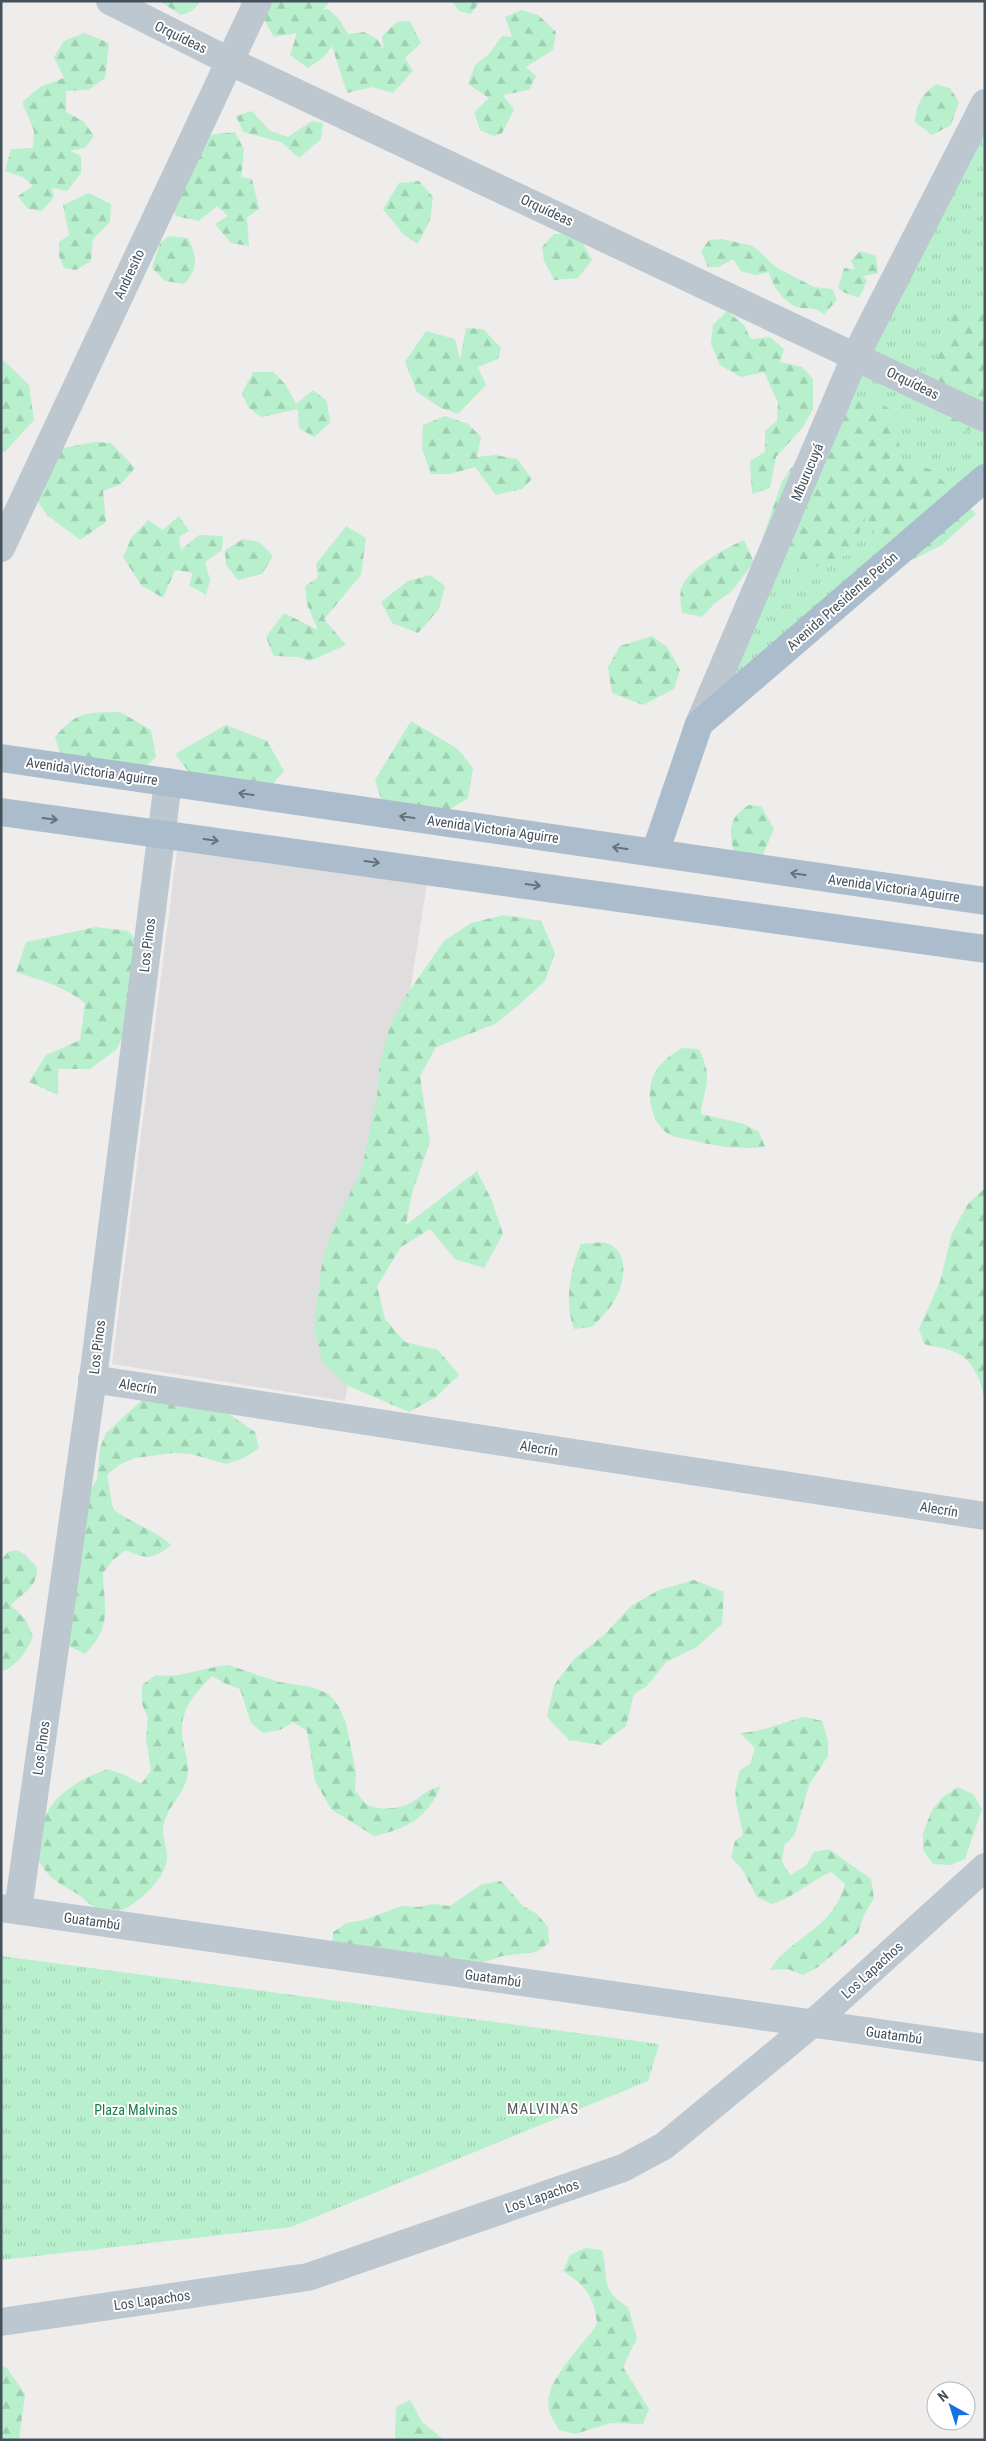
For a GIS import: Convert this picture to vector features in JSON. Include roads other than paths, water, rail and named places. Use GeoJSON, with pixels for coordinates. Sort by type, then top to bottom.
{"type":"FeatureCollection","features":[{"type":"Feature","properties":{"kind":"main road","name":"Avenida Presidente Perón"},"geometry":{"type":"LineString","coordinates":[[699,724],[985,478]]}},
{"type":"Feature","properties":{"kind":"main road","name":"Mburucuyá"},"geometry":{"type":"LineString","coordinates":[[655,853],[699,724]]}},
{"type":"Feature","properties":{"kind":"main road","name":"Avenida Victoria Aguirre"},"geometry":{"type":"LineString","coordinates":[[1,758],[985,901]]}},
{"type":"Feature","properties":{"kind":"main road"},"geometry":{"type":"LineString","coordinates":[[1,812],[985,949]]}},
{"type":"Feature","properties":{"kind":"street","name":"Orquídeas"},"geometry":{"type":"LineString","coordinates":[[110,1],[229,61],[856,355],[985,418]]}},
{"type":"Feature","properties":{"kind":"street","name":"Andresito"},"geometry":{"type":"LineString","coordinates":[[1,548],[258,1]]}},
{"type":"Feature","properties":{"kind":"street","name":"Mburucuyá"},"geometry":{"type":"LineString","coordinates":[[699,724],[856,355],[985,103]]}},
{"type":"Feature","properties":{"kind":"street","name":"Los Pinos"},"geometry":{"type":"LineString","coordinates":[[10,1909],[92,1379],[168,782]]}},
{"type":"Feature","properties":{"kind":"street","name":"Alecrín"},"geometry":{"type":"LineString","coordinates":[[92,1379],[985,1516]]}},
{"type":"Feature","properties":{"kind":"street","name":"Los Lapachos"},"geometry":{"type":"LineString","coordinates":[[1,2322],[308,2277],[623,2168],[664,2146],[813,2023],[985,1868]]}},
{"type":"Feature","properties":{"kind":"street","name":"Guatambú"},"geometry":{"type":"LineString","coordinates":[[10,1909],[985,2048]]}},
{"type":"Feature","properties":{"kind":"district","name":"MALVINAS"},"geometry":{"type":"Point","coordinates":[543,2109]}},
{"type":"Feature","properties":{"kind":"park label","name":"Plaza Malvinas"},"geometry":{"type":"Point","coordinates":[136,2110]}}]}
